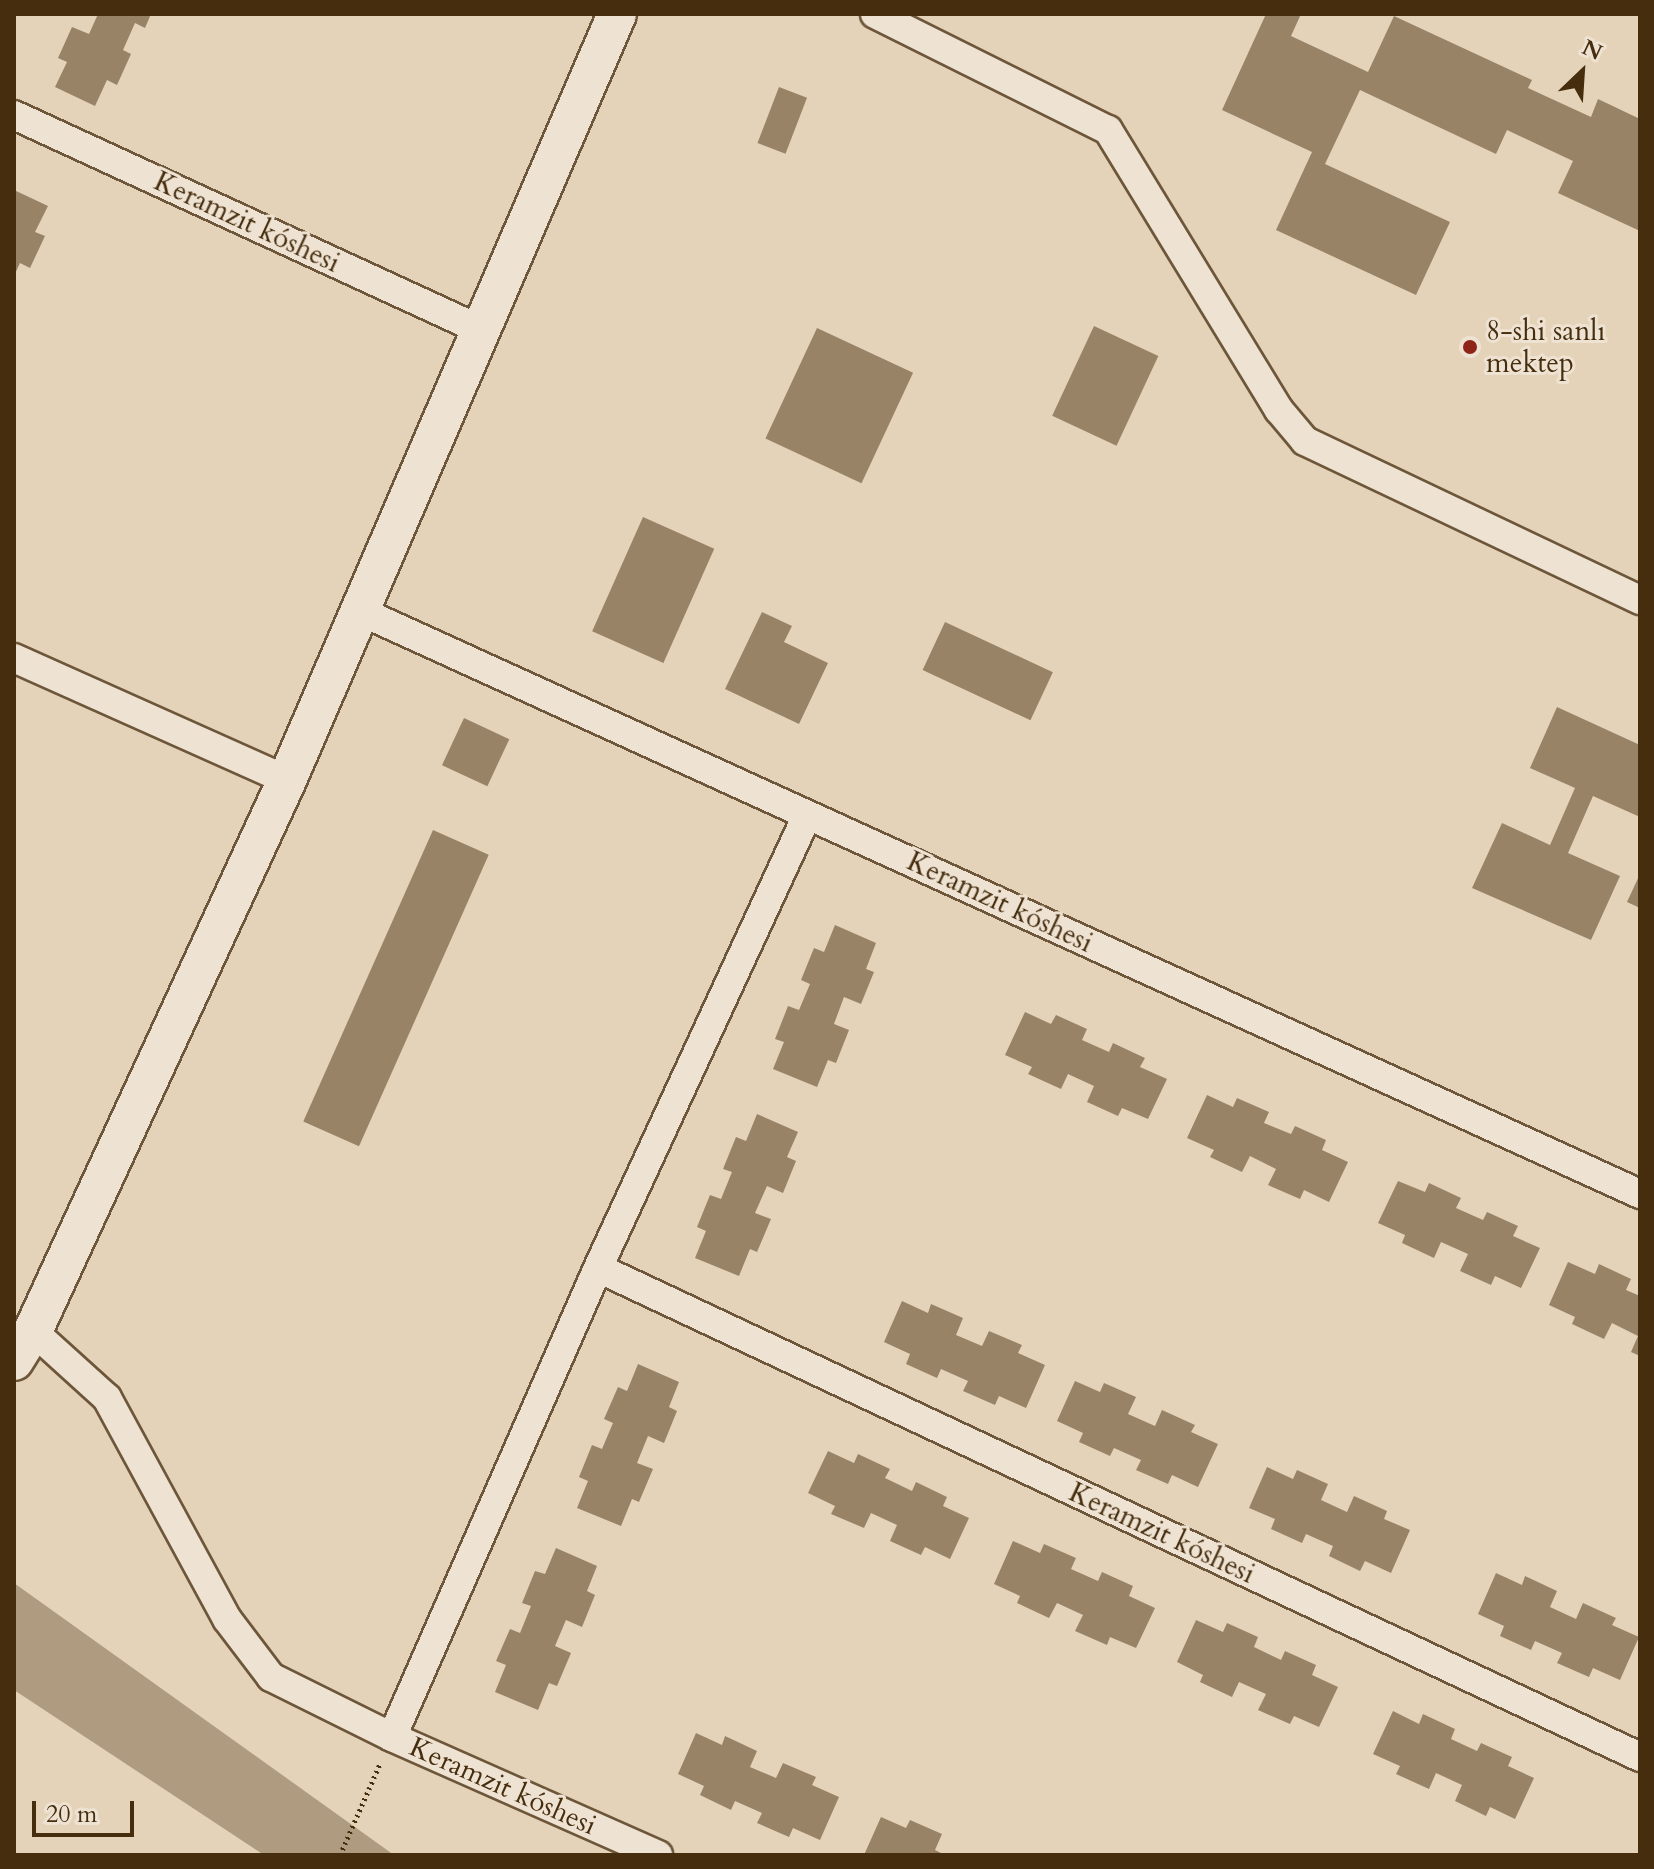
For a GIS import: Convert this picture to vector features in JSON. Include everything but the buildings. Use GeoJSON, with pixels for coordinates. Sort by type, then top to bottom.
{"type":"FeatureCollection","features":[{"type":"Feature","properties":{"kind":"street"},"geometry":{"type":"LineString","coordinates":[[24,1346],[287,780],[617,14]]}},
{"type":"Feature","properties":{"kind":"street"},"geometry":{"type":"LineString","coordinates":[[875,14],[1108,130],[1279,410],[1305,441],[1640,600]]}},
{"type":"Feature","properties":{"kind":"street","name":"Keramzit kóshesi"},"geometry":{"type":"LineString","coordinates":[[14,115],[481,330]]}},
{"type":"Feature","properties":{"kind":"street","name":"Keramzit kóshesi"},"geometry":{"type":"LineString","coordinates":[[360,611],[1640,1194]]}},
{"type":"Feature","properties":{"kind":"street"},"geometry":{"type":"LineString","coordinates":[[14,658],[287,780]]}},
{"type":"Feature","properties":{"kind":"street"},"geometry":{"type":"LineString","coordinates":[[392,1737],[598,1268],[807,815]]}},
{"type":"Feature","properties":{"kind":"street","name":"Keramzit kóshesi"},"geometry":{"type":"LineString","coordinates":[[598,1268],[1640,1757]]}},
{"type":"Feature","properties":{"kind":"street","name":"Keramzit kóshesi"},"geometry":{"type":"LineString","coordinates":[[24,1346],[107,1398],[227,1619],[271,1677],[392,1737],[658,1855]]}},
{"type":"Feature","properties":{"kind":"path"},"geometry":{"type":"LineString","coordinates":[[340,1855],[392,1737]]}},
{"type":"Feature","properties":{"kind":"shaded area"},"geometry":{"type":"Polygon","coordinates":[[[14,1583],[394,1855],[264,1855],[14,1690],[14,1583]]]}},
{"type":"Feature","properties":{"kind":"place","name":"8-shi sanlı mektep"},"geometry":{"type":"Point","coordinates":[1470,347]}}]}
